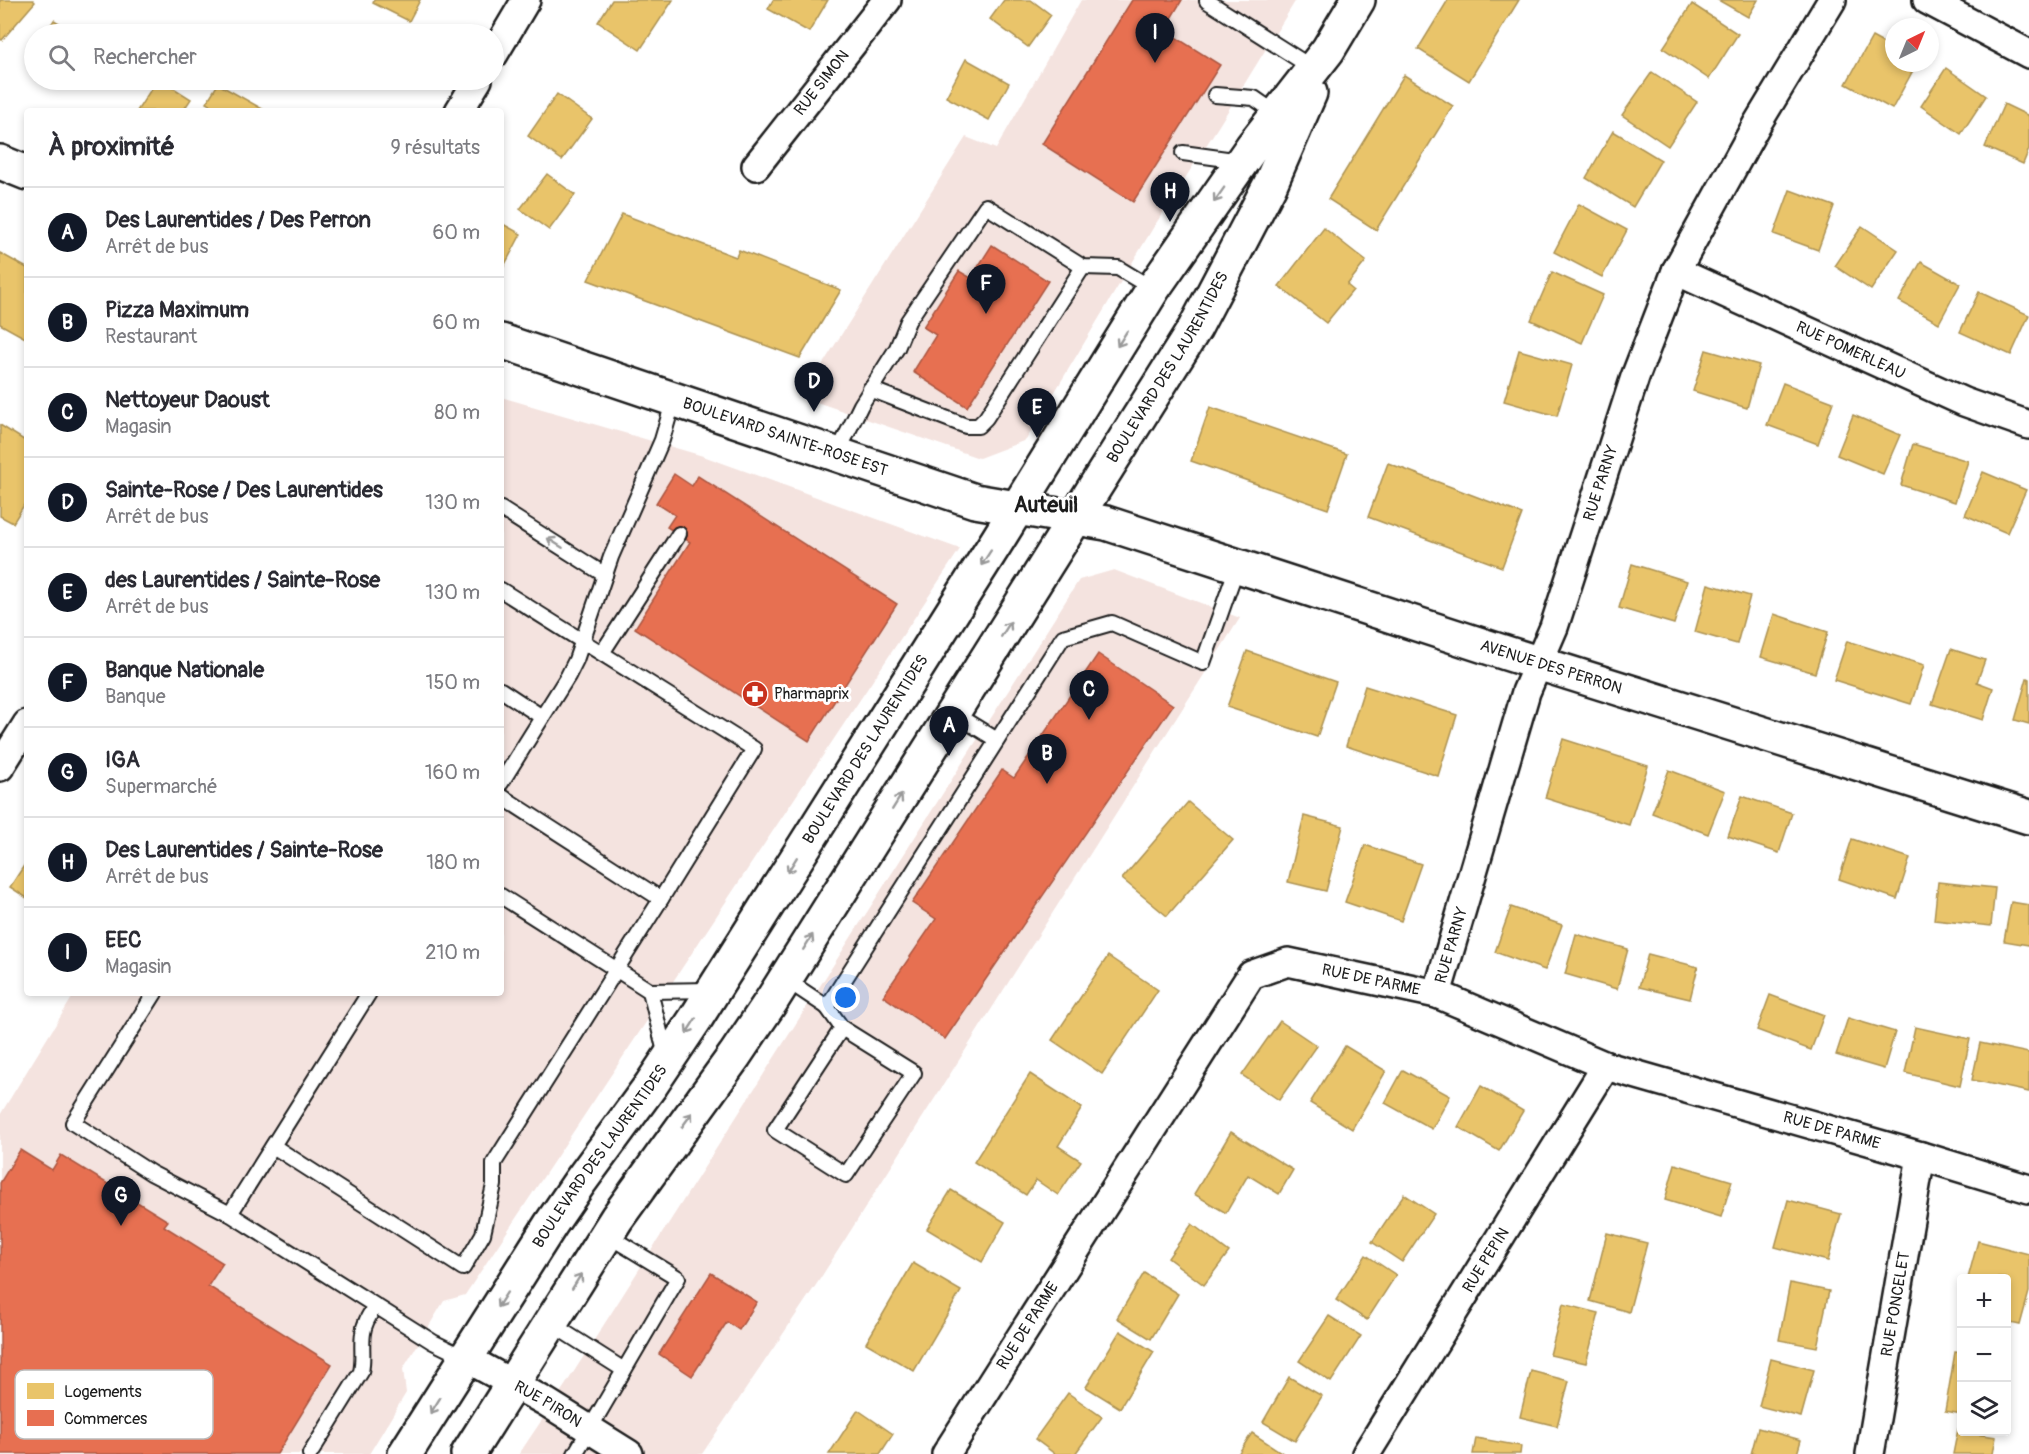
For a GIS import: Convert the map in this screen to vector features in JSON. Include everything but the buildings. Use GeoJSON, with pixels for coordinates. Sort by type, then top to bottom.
{"type":"FeatureCollection","features":[{"type":"Feature","properties":{"kind":"main road","name":"BOULEVARD DES LAURENTIDES"},"geometry":{"type":"LineString","coordinates":[[468,1454],[639,1186],[741,1046],[785,979],[1195,328],[1258,173],[1320,63],[1359,0]]}},
{"type":"Feature","properties":{"kind":"main road"},"geometry":{"type":"LineString","coordinates":[[0,162],[24,172]]}},
{"type":"Feature","properties":{"kind":"main road","name":"BOULEVARD DES LAURENTIDES"},"geometry":{"type":"LineString","coordinates":[[405,1454],[579,1183],[667,1062],[714,989],[1153,289],[1258,173]]}},
{"type":"Feature","properties":{"kind":"main road","name":"BOULEVARD SAINTE-ROSE EST"},"geometry":{"type":"LineString","coordinates":[[504,342],[975,501],[1074,518]]}},
{"type":"Feature","properties":{"kind":"main road","name":"AVENUE DES PERRON"},"geometry":{"type":"LineString","coordinates":[[1074,518],[1106,523],[1237,567],[2029,817]]}},
{"type":"Feature","properties":{"kind":"street"},"geometry":{"type":"LineString","coordinates":[[504,37],[526,0]]}},
{"type":"Feature","properties":{"kind":"street","name":"RUE SIMON"},"geometry":{"type":"LineString","coordinates":[[756,166],[887,0]]}},
{"type":"Feature","properties":{"kind":"street","name":"RUE PARNY"},"geometry":{"type":"LineString","coordinates":[[1437,994],[1526,692],[1554,627],[1635,377],[1676,271],[1757,124],[1832,0]]}},
{"type":"Feature","properties":{"kind":"street"},"geometry":{"type":"LineString","coordinates":[[1927,0],[2029,54]]}},
{"type":"Feature","properties":{"kind":"street"},"geometry":{"type":"LineString","coordinates":[[461,108],[472,90]]}},
{"type":"Feature","properties":{"kind":"street","name":"RUE POMERLEAU"},"geometry":{"type":"LineString","coordinates":[[1676,271],[1964,402],[2029,425]]}},
{"type":"Feature","properties":{"kind":"street"},"geometry":{"type":"LineString","coordinates":[[0,768],[24,729]]}},
{"type":"Feature","properties":{"kind":"street","name":"RUE DE PARME"},"geometry":{"type":"LineString","coordinates":[[946,1454],[1251,975],[1287,962],[1437,994],[1606,1066],[1921,1155],[2029,1189]]}},
{"type":"Feature","properties":{"kind":"street","name":"RUE PEPIN"},"geometry":{"type":"LineString","coordinates":[[1366,1454],[1606,1066]]}},
{"type":"Feature","properties":{"kind":"street","name":"RUE PONCELET"},"geometry":{"type":"LineString","coordinates":[[1870,1454],[1921,1155]]}},
{"type":"Feature","properties":{"kind":"street","name":"RUE PIRON"},"geometry":{"type":"LineString","coordinates":[[466,1358],[629,1454]]}},
{"type":"Feature","properties":{"kind":"lane"},"geometry":{"type":"LineString","coordinates":[[1207,1],[1320,63]]}},
{"type":"Feature","properties":{"kind":"lane"},"geometry":{"type":"LineString","coordinates":[[1215,95],[1254,98],[1287,120]]}},
{"type":"Feature","properties":{"kind":"lane"},"geometry":{"type":"LineString","coordinates":[[1183,153],[1258,173]]}},
{"type":"Feature","properties":{"kind":"lane"},"geometry":{"type":"LineString","coordinates":[[837,454],[870,389],[897,348],[908,321],[986,206],[1083,267],[1118,267],[1153,289]]}},
{"type":"Feature","properties":{"kind":"lane"},"geometry":{"type":"LineString","coordinates":[[870,389],[966,426],[978,426],[986,418],[1083,267]]}},
{"type":"Feature","properties":{"kind":"lane"},"geometry":{"type":"LineString","coordinates":[[504,778],[568,676],[583,641],[605,575],[662,441],[674,399]]}},
{"type":"Feature","properties":{"kind":"lane"},"geometry":{"type":"LineString","coordinates":[[504,511],[605,575]]}},
{"type":"Feature","properties":{"kind":"lane"},"geometry":{"type":"LineString","coordinates":[[602,653],[679,534]]}},
{"type":"Feature","properties":{"kind":"lane"},"geometry":{"type":"LineString","coordinates":[[827,1006],[1063,637],[1112,624],[1203,663],[1237,567]]}},
{"type":"Feature","properties":{"kind":"lane"},"geometry":{"type":"LineString","coordinates":[[273,1146],[463,1268],[483,1234],[494,1185],[494,1163],[754,749],[504,592]]}},
{"type":"Feature","properties":{"kind":"lane"},"geometry":{"type":"LineString","coordinates":[[504,692],[542,717]]}},
{"type":"Feature","properties":{"kind":"lane"},"geometry":{"type":"LineString","coordinates":[[953,714],[997,740]]}},
{"type":"Feature","properties":{"kind":"lane"},"geometry":{"type":"LineString","coordinates":[[504,797],[661,899]]}},
{"type":"Feature","properties":{"kind":"lane"},"geometry":{"type":"LineString","coordinates":[[504,898],[650,991],[714,989]]}},
{"type":"Feature","properties":{"kind":"lane"},"geometry":{"type":"LineString","coordinates":[[785,979],[827,1006],[842,1028],[914,1073],[846,1175],[775,1130],[842,1028]]}},
{"type":"Feature","properties":{"kind":"lane"},"geometry":{"type":"LineString","coordinates":[[650,991],[667,1062]]}},
{"type":"Feature","properties":{"kind":"lane"},"geometry":{"type":"LineString","coordinates":[[153,996],[73,1123],[151,1173],[230,1214],[433,1342],[466,1358]]}},
{"type":"Feature","properties":{"kind":"lane"},"geometry":{"type":"LineString","coordinates":[[230,1214],[363,996]]}},
{"type":"Feature","properties":{"kind":"lane"},"geometry":{"type":"LineString","coordinates":[[575,1454],[678,1278],[607,1234]]}},
{"type":"Feature","properties":{"kind":"lane"},"geometry":{"type":"LineString","coordinates":[[310,1454],[361,1372],[363,1333],[375,1306]]}},
{"type":"Feature","properties":{"kind":"lane"},"geometry":{"type":"LineString","coordinates":[[550,1323],[624,1370]]}},
{"type":"Feature","properties":{"kind":"shaded area"},"geometry":{"type":"Polygon","coordinates":[[[1081,0],[1296,0],[1153,228],[1026,440],[979,458],[802,397],[966,137],[996,149],[1081,0]]]}},
{"type":"Feature","properties":{"kind":"shaded area"},"geometry":{"type":"Polygon","coordinates":[[[504,398],[703,456],[960,549],[465,1295],[444,1301],[403,1369],[406,1393],[369,1454],[0,1454],[0,1115],[73,996],[504,996],[504,398]]]}},
{"type":"Feature","properties":{"kind":"shaded area"},"geometry":{"type":"Polygon","coordinates":[[[1114,570],[1240,618],[818,1282],[702,1454],[519,1454],[566,1384],[1079,580],[1114,570]]]}},
{"type":"Feature","properties":{"kind":"place","name":"EEC"},"geometry":{"type":"Point","coordinates":[1155,63]}},
{"type":"Feature","properties":{"kind":"place","name":"Des Laurentides / Sainte-Rose"},"geometry":{"type":"Point","coordinates":[1170,222]}},
{"type":"Feature","properties":{"kind":"place","name":"Banque Nationale"},"geometry":{"type":"Point","coordinates":[986,314]}},
{"type":"Feature","properties":{"kind":"place","name":"Sainte-Rose / Des Laurentides"},"geometry":{"type":"Point","coordinates":[814,412]}},
{"type":"Feature","properties":{"kind":"place","name":"des Laurentides / Sainte-Rose"},"geometry":{"type":"Point","coordinates":[1037,438]}},
{"type":"Feature","properties":{"kind":"place","name":"Pharmaprix"},"geometry":{"type":"Point","coordinates":[755,694]}},
{"type":"Feature","properties":{"kind":"place","name":"Nettoyeur Daoust"},"geometry":{"type":"Point","coordinates":[1089,720]}},
{"type":"Feature","properties":{"kind":"place","name":"Des Laurentides / Des Perron"},"geometry":{"type":"Point","coordinates":[949,756]}},
{"type":"Feature","properties":{"kind":"place","name":"Pizza Maximum"},"geometry":{"type":"Point","coordinates":[1047,784]}},
{"type":"Feature","properties":{"kind":"place","name":"IGA"},"geometry":{"type":"Point","coordinates":[121,1226]}},
{"type":"Feature","properties":{"kind":"district","name":"Auteuil"},"geometry":{"type":"Point","coordinates":[1046,505]}}]}
